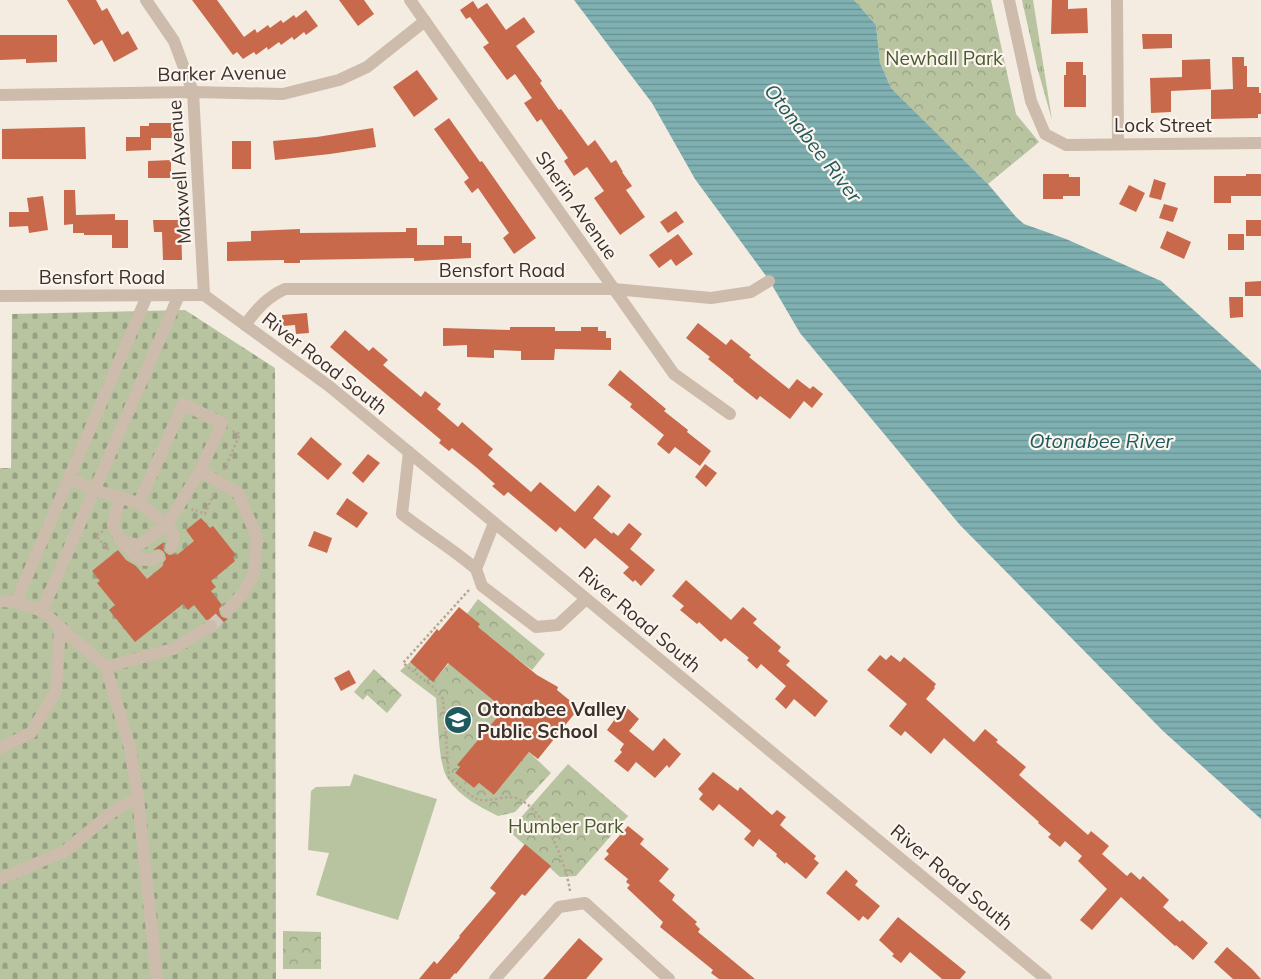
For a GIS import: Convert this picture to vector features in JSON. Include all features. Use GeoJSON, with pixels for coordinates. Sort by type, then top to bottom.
{"type":"FeatureCollection","features":[{"type":"Feature","properties":{"kind":"street","name":"Maxwell Avenue"},"geometry":{"type":"LineString","coordinates":[[146,0],[174,41],[193,92],[204,295]]}},
{"type":"Feature","properties":{"kind":"street","name":"Sherin Avenue"},"geometry":{"type":"LineString","coordinates":[[410,0],[674,374],[730,414]]}},
{"type":"Feature","properties":{"kind":"street","name":"Lock Street"},"geometry":{"type":"LineString","coordinates":[[1009,0],[1031,101],[1045,134],[1066,145],[1261,143]]}},
{"type":"Feature","properties":{"kind":"street"},"geometry":{"type":"LineString","coordinates":[[1117,0],[1118,144]]}},
{"type":"Feature","properties":{"kind":"street","name":"Barker Avenue"},"geometry":{"type":"LineString","coordinates":[[0,95],[193,92],[283,94],[339,80],[367,67],[425,21]]}},
{"type":"Feature","properties":{"kind":"street","name":"Bensfort Road"},"geometry":{"type":"LineString","coordinates":[[245,324],[266,300],[285,289],[614,289],[711,298],[751,292],[769,281]]}},
{"type":"Feature","properties":{"kind":"street"},"geometry":{"type":"LineString","coordinates":[[42,611],[179,295]]}},
{"type":"Feature","properties":{"kind":"street","name":"Bensfort Road"},"geometry":{"type":"LineString","coordinates":[[0,296],[204,295]]}},
{"type":"Feature","properties":{"kind":"street","name":"River Road South"},"geometry":{"type":"LineString","coordinates":[[204,295],[329,386],[1046,979]]}},
{"type":"Feature","properties":{"kind":"street"},"geometry":{"type":"LineString","coordinates":[[16,602],[148,296]]}},
{"type":"Feature","properties":{"kind":"street"},"geometry":{"type":"LineString","coordinates":[[121,541],[139,545],[167,525],[200,471],[222,423],[183,404],[139,503]]}},
{"type":"Feature","properties":{"kind":"street"},"geometry":{"type":"LineString","coordinates":[[409,452],[402,514],[458,553],[476,569],[482,586],[536,627],[558,626],[586,599]]}},
{"type":"Feature","properties":{"kind":"street"},"geometry":{"type":"LineString","coordinates":[[200,471],[238,493],[257,537],[254,574],[244,593],[227,611]]}},
{"type":"Feature","properties":{"kind":"street"},"geometry":{"type":"LineString","coordinates":[[69,478],[94,490],[139,503],[173,532],[174,538],[171,547]]}},
{"type":"Feature","properties":{"kind":"street"},"geometry":{"type":"LineString","coordinates":[[120,497],[113,525],[121,541],[140,560],[150,561],[158,557]]}},
{"type":"Feature","properties":{"kind":"street"},"geometry":{"type":"LineString","coordinates":[[476,569],[494,522]]}},
{"type":"Feature","properties":{"kind":"street"},"geometry":{"type":"LineString","coordinates":[[0,601],[16,602],[42,611],[106,667],[130,748],[138,798],[158,979]]}},
{"type":"Feature","properties":{"kind":"street"},"geometry":{"type":"LineString","coordinates":[[106,667],[173,649],[210,626]]}},
{"type":"Feature","properties":{"kind":"street"},"geometry":{"type":"LineString","coordinates":[[0,748],[30,734],[56,691],[60,627]]}},
{"type":"Feature","properties":{"kind":"street"},"geometry":{"type":"LineString","coordinates":[[0,879],[65,851],[115,810],[138,798]]}},
{"type":"Feature","properties":{"kind":"street"},"geometry":{"type":"LineString","coordinates":[[495,979],[558,907],[585,903],[669,979]]}},
{"type":"Feature","properties":{"kind":"path"},"geometry":{"type":"LineString","coordinates":[[474,586],[403,663],[433,687],[443,699],[450,778],[478,800],[518,798],[536,811],[559,850],[566,866],[572,905]]}},
{"type":"Feature","properties":{"kind":"green space","name":"Newhall Park"},"geometry":{"type":"Polygon","coordinates":[[[854,0],[991,0],[1016,114],[1039,142],[988,184],[891,88],[880,63],[876,25],[854,0]]]}},
{"type":"Feature","properties":{"kind":"green space"},"geometry":{"type":"Polygon","coordinates":[[[1022,0],[1033,0],[1052,120],[1037,67],[1022,0]]]}},
{"type":"Feature","properties":{"kind":"green space"},"geometry":{"type":"Polygon","coordinates":[[[185,310],[275,368],[276,979],[0,979],[0,468],[11,468],[12,314],[185,310]]]}},
{"type":"Feature","properties":{"kind":"green space"},"geometry":{"type":"Polygon","coordinates":[[[478,599],[545,654],[532,670],[515,657],[513,659],[509,652],[489,636],[473,633],[480,624],[467,614],[478,599]]]}},
{"type":"Feature","properties":{"kind":"green space"},"geometry":{"type":"Polygon","coordinates":[[[410,662],[433,681],[450,662],[509,707],[502,711],[458,765],[460,767],[455,773],[474,788],[479,783],[494,795],[529,752],[551,773],[515,812],[498,816],[464,796],[448,779],[440,753],[436,698],[400,671],[410,662]]]}},
{"type":"Feature","properties":{"kind":"green space"},"geometry":{"type":"Polygon","coordinates":[[[374,669],[402,695],[387,713],[367,695],[363,700],[354,692],[374,669]]]}},
{"type":"Feature","properties":{"kind":"green space","name":"Humber Park"},"geometry":{"type":"Polygon","coordinates":[[[568,764],[628,816],[576,876],[560,877],[509,831],[568,764]]]}},
{"type":"Feature","properties":{"kind":"green space"},"geometry":{"type":"Polygon","coordinates":[[[354,774],[437,799],[398,920],[316,895],[329,853],[308,850],[311,791],[316,787],[350,786],[354,774]]]}},
{"type":"Feature","properties":{"kind":"green space"},"geometry":{"type":"Polygon","coordinates":[[[283,931],[321,932],[321,969],[283,969],[283,931]]]}},
{"type":"Feature","properties":{"kind":"water","name":"Otonabee River"},"geometry":{"type":"Polygon","coordinates":[[[574,0],[854,0],[876,25],[880,63],[891,88],[988,184],[1016,217],[1024,224],[1066,239],[1161,281],[1261,370],[1261,819],[1163,731],[960,525],[800,333],[769,280],[695,179],[652,103],[574,0]]]}},
{"type":"Feature","properties":{"kind":"building"},"geometry":{"type":"Polygon","coordinates":[[[67,0],[96,0],[102,11],[107,8],[122,35],[128,31],[138,49],[114,62],[102,40],[94,45],[67,0]]]}},
{"type":"Feature","properties":{"kind":"building"},"geometry":{"type":"Polygon","coordinates":[[[192,0],[217,0],[244,37],[255,29],[257,33],[268,25],[270,28],[281,20],[283,23],[294,15],[296,18],[306,10],[318,26],[306,35],[304,32],[294,40],[292,37],[281,45],[279,42],[268,50],[267,47],[256,55],[254,52],[243,59],[237,52],[233,55],[192,0]]]}},
{"type":"Feature","properties":{"kind":"building"},"geometry":{"type":"Polygon","coordinates":[[[339,0],[364,0],[374,14],[358,26],[339,0]]]}},
{"type":"Feature","properties":{"kind":"building"},"geometry":{"type":"Polygon","coordinates":[[[1052,0],[1068,0],[1068,9],[1087,8],[1088,33],[1051,34],[1052,0]]]}},
{"type":"Feature","properties":{"kind":"building"},"geometry":{"type":"Polygon","coordinates":[[[473,1],[478,9],[487,3],[506,30],[524,17],[535,32],[516,46],[542,81],[540,83],[559,110],[561,109],[588,146],[595,140],[611,163],[616,160],[632,186],[626,190],[645,217],[620,235],[594,198],[604,191],[587,167],[574,176],[564,161],[568,158],[541,119],[537,122],[524,103],[532,98],[515,74],[507,80],[483,47],[489,43],[470,17],[466,19],[460,10],[473,1]]]}},
{"type":"Feature","properties":{"kind":"building"},"geometry":{"type":"Polygon","coordinates":[[[1142,34],[1172,34],[1172,48],[1143,49],[1142,34]]]}},
{"type":"Feature","properties":{"kind":"building"},"geometry":{"type":"Polygon","coordinates":[[[0,35],[57,35],[57,62],[26,63],[26,59],[0,60],[0,35]]]}},
{"type":"Feature","properties":{"kind":"building"},"geometry":{"type":"Polygon","coordinates":[[[1232,57],[1244,57],[1244,66],[1247,66],[1247,87],[1259,87],[1259,93],[1261,93],[1261,114],[1258,114],[1258,118],[1211,119],[1211,90],[1233,89],[1232,57]]]}},
{"type":"Feature","properties":{"kind":"building"},"geometry":{"type":"Polygon","coordinates":[[[1210,59],[1211,89],[1171,91],[1171,112],[1151,113],[1150,78],[1182,77],[1182,60],[1210,59]]]}},
{"type":"Feature","properties":{"kind":"building"},"geometry":{"type":"Polygon","coordinates":[[[1066,62],[1083,62],[1083,75],[1086,75],[1086,107],[1064,107],[1066,62]]]}},
{"type":"Feature","properties":{"kind":"building"},"geometry":{"type":"Polygon","coordinates":[[[417,70],[438,99],[414,117],[393,87],[417,70]]]}},
{"type":"Feature","properties":{"kind":"building"},"geometry":{"type":"Polygon","coordinates":[[[449,118],[536,238],[514,254],[503,238],[509,233],[478,188],[472,193],[464,182],[469,178],[434,129],[449,118]]]}},
{"type":"Feature","properties":{"kind":"building"},"geometry":{"type":"Polygon","coordinates":[[[149,123],[172,123],[172,138],[151,138],[151,150],[126,151],[126,137],[140,137],[140,126],[149,126],[149,123]]]}},
{"type":"Feature","properties":{"kind":"building"},"geometry":{"type":"Polygon","coordinates":[[[85,127],[86,159],[2,159],[2,129],[85,127]]]}},
{"type":"Feature","properties":{"kind":"building"},"geometry":{"type":"Polygon","coordinates":[[[373,128],[376,147],[275,160],[273,141],[317,137],[373,128]]]}},
{"type":"Feature","properties":{"kind":"building"},"geometry":{"type":"Polygon","coordinates":[[[232,141],[251,141],[251,169],[232,169],[232,141]]]}},
{"type":"Feature","properties":{"kind":"building"},"geometry":{"type":"Polygon","coordinates":[[[171,160],[171,178],[148,178],[148,161],[171,160]]]}},
{"type":"Feature","properties":{"kind":"building"},"geometry":{"type":"Polygon","coordinates":[[[1043,174],[1069,174],[1069,177],[1080,177],[1080,196],[1063,196],[1063,199],[1043,199],[1043,174]]]}},
{"type":"Feature","properties":{"kind":"building"},"geometry":{"type":"Polygon","coordinates":[[[1246,174],[1261,174],[1261,196],[1231,196],[1231,203],[1214,203],[1214,176],[1246,176],[1246,174]]]}},
{"type":"Feature","properties":{"kind":"building"},"geometry":{"type":"Polygon","coordinates":[[[1154,179],[1166,183],[1161,200],[1149,197],[1154,179]]]}},
{"type":"Feature","properties":{"kind":"building"},"geometry":{"type":"Polygon","coordinates":[[[1129,185],[1145,193],[1136,212],[1119,204],[1129,185]]]}},
{"type":"Feature","properties":{"kind":"building"},"geometry":{"type":"Polygon","coordinates":[[[64,190],[75,190],[76,215],[115,214],[115,220],[128,220],[128,248],[112,248],[112,235],[73,233],[73,224],[64,225],[64,190]]]}},
{"type":"Feature","properties":{"kind":"building"},"geometry":{"type":"Polygon","coordinates":[[[43,196],[48,230],[29,233],[28,226],[9,227],[9,212],[29,212],[27,198],[43,196]]]}},
{"type":"Feature","properties":{"kind":"building"},"geometry":{"type":"Polygon","coordinates":[[[1164,204],[1178,208],[1173,222],[1159,218],[1164,204]]]}},
{"type":"Feature","properties":{"kind":"building"},"geometry":{"type":"Polygon","coordinates":[[[676,211],[684,222],[668,233],[660,222],[676,211]]]}},
{"type":"Feature","properties":{"kind":"building"},"geometry":{"type":"Polygon","coordinates":[[[153,220],[181,220],[182,260],[163,260],[162,232],[154,232],[153,220]]]}},
{"type":"Feature","properties":{"kind":"building"},"geometry":{"type":"Polygon","coordinates":[[[1246,220],[1261,220],[1261,236],[1246,236],[1246,220]]]}},
{"type":"Feature","properties":{"kind":"building"},"geometry":{"type":"Polygon","coordinates":[[[406,228],[417,228],[417,245],[444,245],[444,236],[462,236],[462,243],[471,243],[471,258],[414,261],[414,258],[300,260],[300,263],[284,263],[284,260],[227,261],[227,242],[251,241],[251,231],[300,229],[300,233],[406,232],[406,228]]]}},
{"type":"Feature","properties":{"kind":"building"},"geometry":{"type":"Polygon","coordinates":[[[1167,231],[1191,242],[1184,259],[1160,248],[1167,231]]]}},
{"type":"Feature","properties":{"kind":"building"},"geometry":{"type":"Polygon","coordinates":[[[678,234],[693,254],[676,266],[671,259],[659,268],[649,255],[678,234]]]}},
{"type":"Feature","properties":{"kind":"building"},"geometry":{"type":"Polygon","coordinates":[[[1228,234],[1244,234],[1244,250],[1228,250],[1228,234]]]}},
{"type":"Feature","properties":{"kind":"building"},"geometry":{"type":"Polygon","coordinates":[[[1261,281],[1261,296],[1245,296],[1245,282],[1261,281]]]}},
{"type":"Feature","properties":{"kind":"building"},"geometry":{"type":"Polygon","coordinates":[[[1229,297],[1243,297],[1243,317],[1230,318],[1229,297]]]}},
{"type":"Feature","properties":{"kind":"building"},"geometry":{"type":"Polygon","coordinates":[[[307,313],[309,333],[296,334],[295,325],[283,326],[282,315],[307,313]]]}},
{"type":"Feature","properties":{"kind":"building"},"geometry":{"type":"Polygon","coordinates":[[[698,323],[726,345],[731,339],[751,355],[749,357],[789,389],[797,379],[810,389],[813,386],[823,394],[812,408],[804,401],[790,419],[760,396],[757,400],[686,338],[698,323]]]}},
{"type":"Feature","properties":{"kind":"building"},"geometry":{"type":"Polygon","coordinates":[[[510,327],[555,327],[555,331],[581,331],[581,327],[598,327],[598,331],[606,331],[606,338],[611,338],[611,350],[555,349],[554,360],[521,360],[521,351],[494,350],[494,358],[467,357],[467,345],[443,346],[443,328],[510,330],[510,327]]]}},
{"type":"Feature","properties":{"kind":"building"},"geometry":{"type":"Polygon","coordinates":[[[345,330],[369,351],[373,347],[388,360],[383,365],[421,397],[425,391],[441,404],[437,409],[458,427],[462,422],[493,449],[488,455],[531,492],[540,482],[575,512],[598,485],[611,496],[593,518],[612,534],[613,532],[618,536],[629,523],[642,534],[630,549],[655,570],[641,586],[623,573],[629,567],[595,538],[585,549],[560,527],[556,532],[508,492],[504,496],[492,486],[495,484],[477,468],[452,448],[449,451],[439,443],[441,440],[330,347],[345,330]]]}},
{"type":"Feature","properties":{"kind":"building"},"geometry":{"type":"Polygon","coordinates":[[[620,370],[666,409],[664,411],[688,430],[687,432],[711,451],[700,466],[675,447],[669,454],[657,444],[664,435],[630,407],[632,404],[608,385],[620,370]]]}},
{"type":"Feature","properties":{"kind":"building"},"geometry":{"type":"Polygon","coordinates":[[[311,437],[342,464],[328,480],[297,454],[311,437]]]}},
{"type":"Feature","properties":{"kind":"building"},"geometry":{"type":"Polygon","coordinates":[[[368,454],[380,463],[363,483],[352,473],[368,454]]]}},
{"type":"Feature","properties":{"kind":"building"},"geometry":{"type":"Polygon","coordinates":[[[705,464],[717,473],[706,487],[695,477],[705,464]]]}},
{"type":"Feature","properties":{"kind":"building"},"geometry":{"type":"Polygon","coordinates":[[[347,498],[368,513],[357,528],[336,514],[347,498]]]}},
{"type":"Feature","properties":{"kind":"building"},"geometry":{"type":"Polygon","coordinates":[[[201,518],[210,528],[213,526],[236,555],[233,557],[235,561],[211,581],[216,587],[211,591],[222,605],[219,609],[220,614],[228,619],[219,626],[214,619],[206,620],[194,605],[188,610],[183,604],[135,642],[109,610],[115,605],[97,583],[100,581],[92,571],[118,550],[147,579],[164,565],[163,563],[166,559],[163,551],[159,549],[153,550],[164,542],[163,548],[165,552],[169,555],[177,555],[194,541],[186,530],[201,518]]]}},
{"type":"Feature","properties":{"kind":"building"},"geometry":{"type":"Polygon","coordinates":[[[314,531],[332,538],[327,553],[308,546],[314,531]]]}},
{"type":"Feature","properties":{"kind":"building"},"geometry":{"type":"Polygon","coordinates":[[[686,580],[731,620],[743,607],[757,619],[753,623],[781,647],[778,651],[790,661],[786,665],[828,701],[815,717],[794,699],[786,709],[775,699],[786,686],[761,664],[757,669],[747,660],[749,658],[725,638],[721,642],[699,622],[697,624],[680,610],[684,606],[672,596],[686,580]]]}},
{"type":"Feature","properties":{"kind":"building"},"geometry":{"type":"Polygon","coordinates":[[[459,607],[480,624],[478,627],[537,675],[558,687],[557,690],[579,708],[538,759],[529,752],[494,795],[479,783],[474,788],[455,773],[460,767],[457,765],[504,709],[448,663],[433,682],[410,662],[437,629],[439,631],[459,607]]]}},
{"type":"Feature","properties":{"kind":"building"},"geometry":{"type":"Polygon","coordinates":[[[880,655],[886,660],[891,655],[900,662],[904,657],[936,684],[926,699],[974,742],[985,729],[998,740],[996,742],[1026,767],[1019,775],[1088,835],[1091,831],[1109,846],[1102,854],[1127,876],[1131,872],[1140,880],[1143,876],[1169,900],[1163,907],[1180,922],[1182,920],[1208,943],[1193,960],[1121,897],[1092,930],[1080,920],[1107,889],[1078,861],[1082,856],[1065,841],[1060,847],[1048,837],[1051,834],[1039,822],[944,738],[931,754],[905,731],[901,736],[889,726],[907,704],[867,670],[880,655]]]}},
{"type":"Feature","properties":{"kind":"building"},"geometry":{"type":"Polygon","coordinates":[[[349,670],[356,683],[341,691],[334,678],[349,670]]]}},
{"type":"Feature","properties":{"kind":"building"},"geometry":{"type":"Polygon","coordinates":[[[624,705],[639,719],[629,731],[653,751],[664,738],[681,754],[669,768],[667,765],[655,778],[636,762],[628,772],[614,761],[622,752],[620,750],[624,744],[607,730],[615,719],[613,718],[624,705]]]}},
{"type":"Feature","properties":{"kind":"building"},"geometry":{"type":"Polygon","coordinates":[[[713,772],[738,791],[740,787],[772,815],[777,810],[786,817],[780,825],[816,856],[814,859],[819,863],[806,879],[786,862],[785,864],[776,856],[777,854],[759,839],[753,847],[744,839],[751,831],[719,804],[713,811],[699,799],[703,794],[698,789],[713,772]]]}},
{"type":"Feature","properties":{"kind":"building"},"geometry":{"type":"Polygon","coordinates":[[[628,826],[644,839],[640,844],[669,869],[659,881],[675,895],[672,900],[697,922],[695,924],[700,929],[698,932],[755,979],[719,979],[711,973],[713,970],[660,927],[663,922],[627,888],[630,885],[626,882],[628,879],[604,859],[609,854],[606,851],[628,826]]]}},
{"type":"Feature","properties":{"kind":"building"},"geometry":{"type":"Polygon","coordinates":[[[525,844],[551,866],[525,896],[522,894],[456,974],[450,979],[419,979],[434,961],[437,964],[496,893],[490,888],[525,844]]]}},
{"type":"Feature","properties":{"kind":"building"},"geometry":{"type":"Polygon","coordinates":[[[846,870],[858,881],[855,885],[880,906],[868,920],[863,916],[859,921],[826,893],[846,870]]]}},
{"type":"Feature","properties":{"kind":"building"},"geometry":{"type":"Polygon","coordinates":[[[898,917],[966,972],[960,979],[942,979],[910,952],[901,963],[892,956],[894,954],[879,940],[898,917]]]}},
{"type":"Feature","properties":{"kind":"building"},"geometry":{"type":"Polygon","coordinates":[[[579,938],[603,959],[586,979],[543,979],[579,938]]]}},
{"type":"Feature","properties":{"kind":"building"},"geometry":{"type":"Polygon","coordinates":[[[1227,947],[1261,979],[1233,979],[1214,962],[1227,947]]]}},
{"type":"Feature","properties":{"kind":"tunnel"},"geometry":{"type":"LineString","coordinates":[[211,626],[227,611]]}},
{"type":"Feature","properties":{"kind":"place","name":"Otonabee Valley Public School"},"geometry":{"type":"Point","coordinates":[458,720]}}]}
